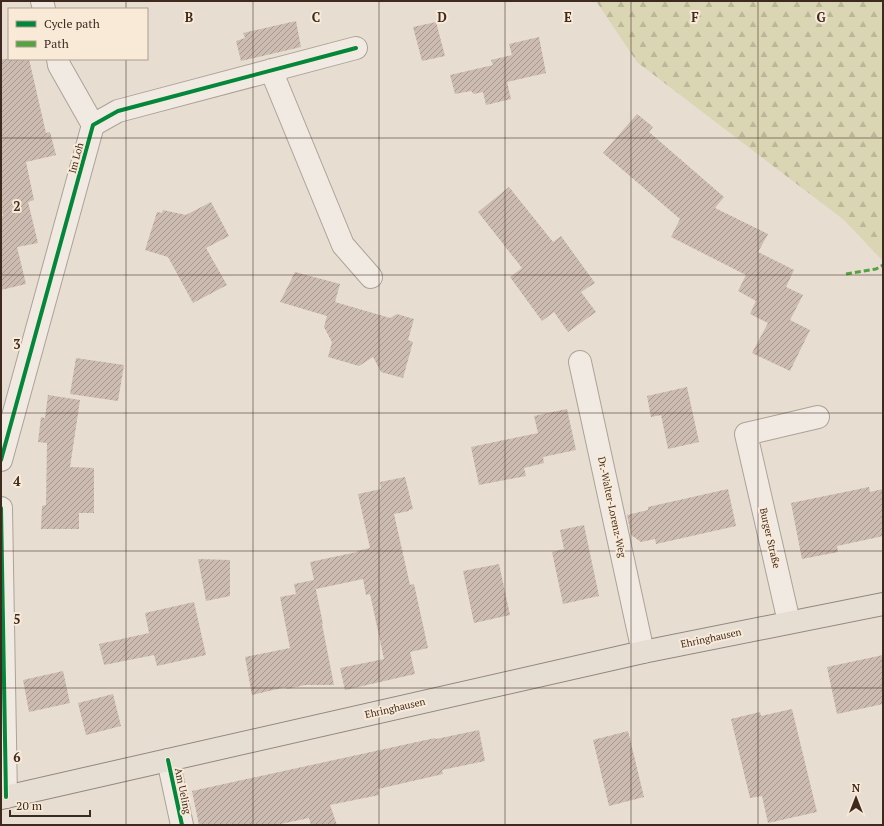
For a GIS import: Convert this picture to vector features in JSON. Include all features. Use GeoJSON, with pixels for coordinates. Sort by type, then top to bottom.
{"type":"FeatureCollection","features":[{"type":"Feature","properties":{"kind":"main road"},"geometry":{"type":"LineString","coordinates":[[789,622],[883,604]]}},
{"type":"Feature","properties":{"kind":"main road","name":"Ehringhausen"},"geometry":{"type":"LineString","coordinates":[[3,797],[643,652],[789,622]]}},
{"type":"Feature","properties":{"kind":"street"},"geometry":{"type":"LineString","coordinates":[[58,60],[59,65],[93,125],[118,111],[356,48]]}},
{"type":"Feature","properties":{"kind":"street"},"geometry":{"type":"LineString","coordinates":[[271,70],[343,245],[371,277]]}},
{"type":"Feature","properties":{"kind":"street","name":"Im Loh"},"geometry":{"type":"LineString","coordinates":[[1,460],[93,125]]}},
{"type":"Feature","properties":{"kind":"street","name":"Dr.-Walter-Lorenz-Weg"},"geometry":{"type":"LineString","coordinates":[[580,362],[643,652]]}},
{"type":"Feature","properties":{"kind":"street","name":"Burger Straße"},"geometry":{"type":"LineString","coordinates":[[789,622],[746,434],[818,417]]}},
{"type":"Feature","properties":{"kind":"street"},"geometry":{"type":"LineString","coordinates":[[1,508],[3,797]]}},
{"type":"Feature","properties":{"kind":"street","name":"Am Ueling"},"geometry":{"type":"LineString","coordinates":[[168,760],[182,825]]}},
{"type":"Feature","properties":{"kind":"green space"},"geometry":{"type":"Polygon","coordinates":[[[596,1],[883,1],[883,261],[844,220],[637,62],[596,1]]]}},
{"type":"Feature","properties":{"kind":"building"},"geometry":{"type":"Polygon","coordinates":[[[296,21],[301,47],[241,61],[236,41],[245,38],[243,33],[296,21]]]}},
{"type":"Feature","properties":{"kind":"building"},"geometry":{"type":"Polygon","coordinates":[[[436,22],[445,56],[422,61],[413,27],[436,22]]]}},
{"type":"Feature","properties":{"kind":"building"},"geometry":{"type":"Polygon","coordinates":[[[539,37],[546,73],[507,82],[511,99],[486,105],[483,92],[474,94],[471,91],[455,94],[450,75],[493,65],[491,60],[512,55],[509,44],[539,37]]]}},
{"type":"Feature","properties":{"kind":"building"},"geometry":{"type":"Polygon","coordinates":[[[1,59],[29,60],[46,133],[50,132],[56,155],[26,162],[34,200],[28,202],[38,243],[17,247],[26,284],[1,290],[1,216],[3,216],[1,207],[1,59]]]}},
{"type":"Feature","properties":{"kind":"building"},"geometry":{"type":"Polygon","coordinates":[[[637,114],[653,127],[649,132],[724,197],[715,208],[768,234],[758,252],[794,270],[786,287],[803,295],[790,320],[810,330],[790,371],[752,353],[768,323],[750,314],[756,301],[738,291],[746,275],[671,237],[680,219],[603,153],[637,114]]]}},
{"type":"Feature","properties":{"kind":"building"},"geometry":{"type":"Polygon","coordinates":[[[509,187],[553,242],[561,236],[595,283],[581,292],[596,312],[568,332],[554,312],[542,321],[510,277],[522,268],[478,212],[509,187]]]}},
{"type":"Feature","properties":{"kind":"building"},"geometry":{"type":"Polygon","coordinates":[[[211,202],[229,236],[206,248],[227,285],[193,303],[168,257],[145,250],[157,212],[162,213],[163,210],[186,215],[211,202]]]}},
{"type":"Feature","properties":{"kind":"building"},"geometry":{"type":"Polygon","coordinates":[[[295,272],[340,284],[335,302],[390,318],[397,314],[414,319],[408,340],[413,342],[403,378],[381,372],[373,357],[359,366],[328,357],[332,342],[324,327],[327,316],[280,302],[295,272]]]}},
{"type":"Feature","properties":{"kind":"building"},"geometry":{"type":"Polygon","coordinates":[[[76,358],[124,365],[118,401],[70,394],[76,358]]]}},
{"type":"Feature","properties":{"kind":"building"},"geometry":{"type":"Polygon","coordinates":[[[687,387],[699,442],[668,449],[661,415],[651,417],[647,396],[687,387]]]}},
{"type":"Feature","properties":{"kind":"building"},"geometry":{"type":"Polygon","coordinates":[[[48,395],[80,400],[70,467],[94,468],[94,513],[79,513],[79,529],[41,529],[42,506],[46,505],[47,443],[38,442],[41,417],[45,418],[48,395]]]}},
{"type":"Feature","properties":{"kind":"building"},"geometry":{"type":"Polygon","coordinates":[[[567,409],[576,450],[543,457],[544,463],[524,468],[526,476],[479,485],[471,447],[538,433],[534,416],[567,409]]]}},
{"type":"Feature","properties":{"kind":"building"},"geometry":{"type":"Polygon","coordinates":[[[405,477],[413,509],[394,514],[410,585],[414,584],[428,648],[410,652],[415,674],[345,690],[340,668],[384,659],[370,594],[366,595],[363,579],[316,589],[310,562],[370,548],[358,494],[381,489],[380,482],[405,477]]]}},
{"type":"Feature","properties":{"kind":"building"},"geometry":{"type":"Polygon","coordinates":[[[869,487],[870,492],[883,489],[883,536],[837,546],[838,552],[802,559],[791,503],[869,487]]]}},
{"type":"Feature","properties":{"kind":"building"},"geometry":{"type":"Polygon","coordinates":[[[728,489],[736,526],[656,544],[655,539],[641,542],[631,535],[627,515],[648,510],[648,507],[728,489]]]}},
{"type":"Feature","properties":{"kind":"building"},"geometry":{"type":"Polygon","coordinates":[[[584,525],[599,596],[563,604],[552,552],[564,549],[560,530],[584,525]]]}},
{"type":"Feature","properties":{"kind":"building"},"geometry":{"type":"Polygon","coordinates":[[[198,559],[230,560],[230,596],[206,601],[198,559]]]}},
{"type":"Feature","properties":{"kind":"building"},"geometry":{"type":"Polygon","coordinates":[[[499,564],[510,615],[474,623],[463,571],[499,564]]]}},
{"type":"Feature","properties":{"kind":"building"},"geometry":{"type":"Polygon","coordinates":[[[314,580],[334,685],[305,685],[287,689],[286,687],[252,695],[245,657],[290,648],[280,597],[296,594],[294,584],[314,580]]]}},
{"type":"Feature","properties":{"kind":"building"},"geometry":{"type":"Polygon","coordinates":[[[194,602],[206,655],[157,666],[154,655],[104,665],[99,644],[149,633],[145,613],[194,602]]]}},
{"type":"Feature","properties":{"kind":"building"},"geometry":{"type":"Polygon","coordinates":[[[883,655],[883,704],[837,714],[827,667],[883,655]]]}},
{"type":"Feature","properties":{"kind":"building"},"geometry":{"type":"Polygon","coordinates":[[[63,671],[70,703],[29,712],[23,680],[63,671]]]}},
{"type":"Feature","properties":{"kind":"building"},"geometry":{"type":"Polygon","coordinates":[[[113,694],[121,726],[86,735],[78,703],[113,694]]]}},
{"type":"Feature","properties":{"kind":"building"},"geometry":{"type":"Polygon","coordinates":[[[792,709],[817,812],[768,823],[762,796],[750,798],[731,719],[760,712],[761,716],[792,709]]]}},
{"type":"Feature","properties":{"kind":"building"},"geometry":{"type":"Polygon","coordinates":[[[479,730],[485,761],[442,770],[443,774],[378,789],[379,795],[330,805],[337,825],[311,825],[309,818],[276,825],[199,825],[192,791],[435,738],[479,730]]]}},
{"type":"Feature","properties":{"kind":"building"},"geometry":{"type":"Polygon","coordinates":[[[628,731],[644,797],[609,806],[593,740],[628,731]]]}},
{"type":"Feature","properties":{"kind":"marked path"},"geometry":{"type":"LineString","coordinates":[[846,274],[876,269],[883,265]]}},
{"type":"Feature","properties":{"kind":"cycle path"},"geometry":{"type":"LineString","coordinates":[[1,460],[93,125],[118,111],[356,48]]}},
{"type":"Feature","properties":{"kind":"cycle path"},"geometry":{"type":"LineString","coordinates":[[1,508],[6,797]]}},
{"type":"Feature","properties":{"kind":"cycle path"},"geometry":{"type":"LineString","coordinates":[[168,760],[182,825]]}}]}
